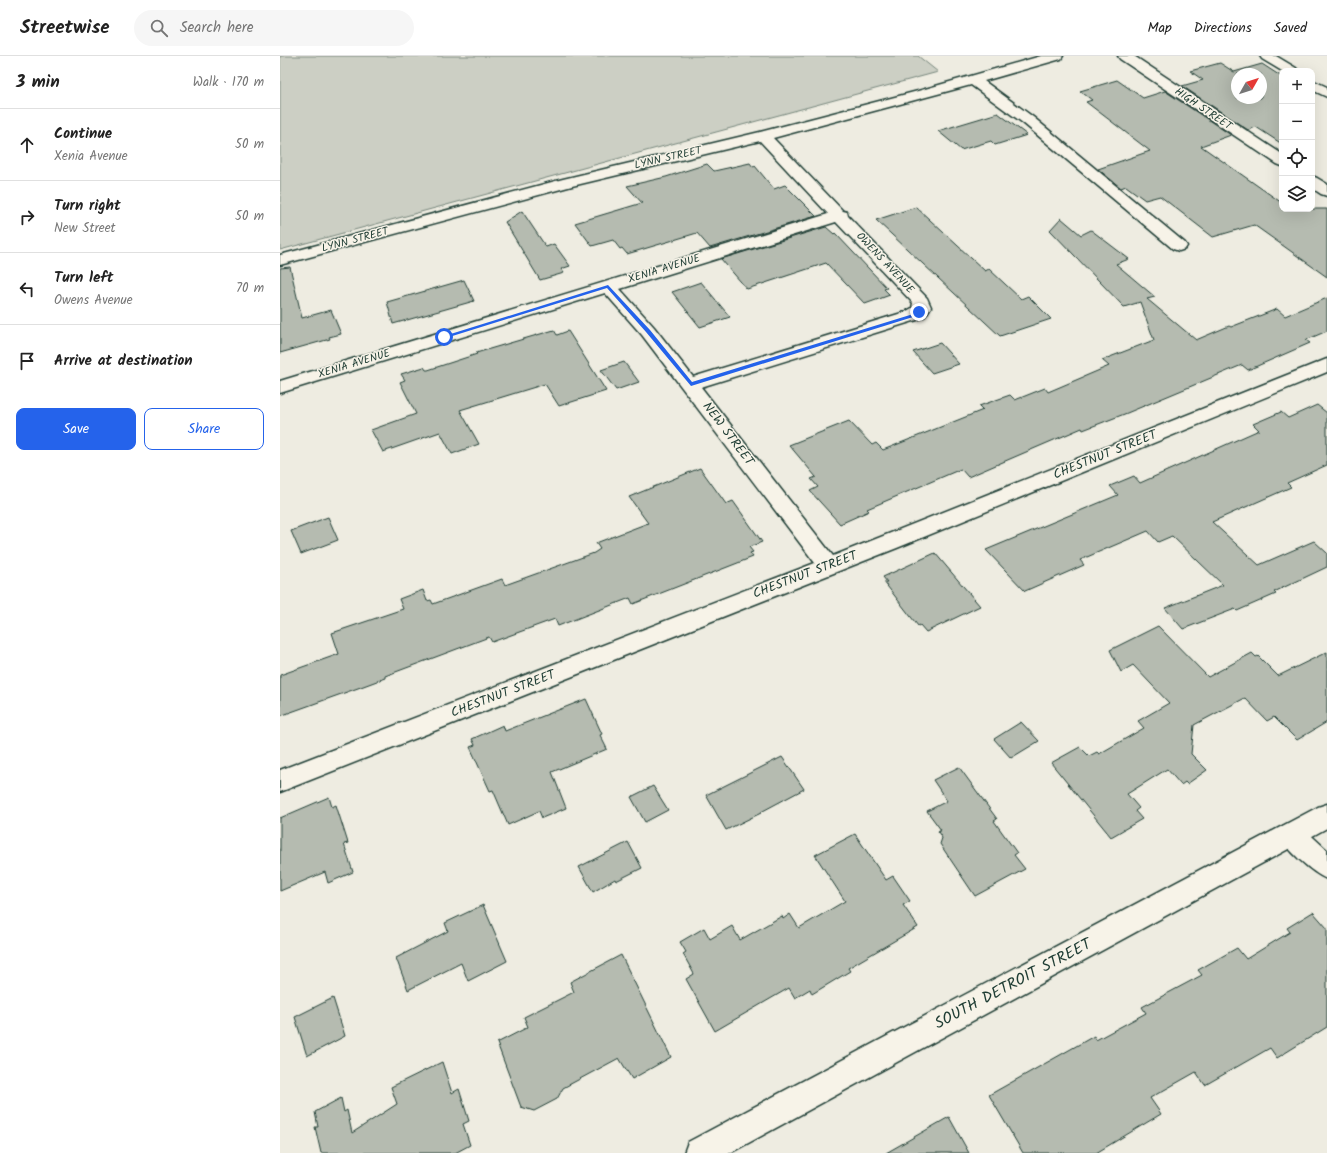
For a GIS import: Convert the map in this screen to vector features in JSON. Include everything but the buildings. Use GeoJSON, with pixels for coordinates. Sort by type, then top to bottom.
{"type":"FeatureCollection","features":[{"type":"Feature","properties":{"kind":"street","name":"LYNN STREET"},"geometry":{"type":"LineString","coordinates":[[280,260],[568,182],[764,136],[974,80],[1056,56]]}},
{"type":"Feature","properties":{"kind":"street","name":"HIGH STREET"},"geometry":{"type":"LineString","coordinates":[[1125,56],[1279,159]]}},
{"type":"Feature","properties":{"kind":"street"},"geometry":{"type":"LineString","coordinates":[[1267,56],[1286,68]]}},
{"type":"Feature","properties":{"kind":"street"},"geometry":{"type":"LineString","coordinates":[[974,80],[1028,120],[1179,246]]}},
{"type":"Feature","properties":{"kind":"street"},"geometry":{"type":"LineString","coordinates":[[1315,86],[1327,93]]}},
{"type":"Feature","properties":{"kind":"street"},"geometry":{"type":"LineString","coordinates":[[764,136],[840,215]]}},
{"type":"Feature","properties":{"kind":"street"},"geometry":{"type":"LineString","coordinates":[[1317,181],[1327,191]]}},
{"type":"Feature","properties":{"kind":"street","name":"XENIA AVENUE"},"geometry":{"type":"LineString","coordinates":[[280,387],[840,215]]}},
{"type":"Feature","properties":{"kind":"street","name":"OWENS AVENUE"},"geometry":{"type":"LineString","coordinates":[[691,384],[911,316],[919,312],[922,307],[921,302],[840,215]]}},
{"type":"Feature","properties":{"kind":"street","name":"NEW STREET"},"geometry":{"type":"LineString","coordinates":[[608,286],[648,331],[691,384],[760,477],[830,566]]}},
{"type":"Feature","properties":{"kind":"street","name":"CHESTNUT STREET"},"geometry":{"type":"LineString","coordinates":[[280,781],[830,566],[1327,364]]}},
{"type":"Feature","properties":{"kind":"street","name":"SOUTH DETROIT STREET"},"geometry":{"type":"LineString","coordinates":[[699,1153],[1327,815]]}},
{"type":"Feature","properties":{"kind":"street"},"geometry":{"type":"LineString","coordinates":[[1292,834],[1327,867]]}},
{"type":"Feature","properties":{"kind":"shaded area"},"geometry":{"type":"Polygon","coordinates":[[[280,56],[918,56],[938,72],[280,250],[280,56]]]}},
{"type":"Feature","properties":{"kind":"route"},"geometry":{"type":"LineString","coordinates":[[444,337],[608,286],[648,331],[691,384],[911,316],[919,312]]}}]}
